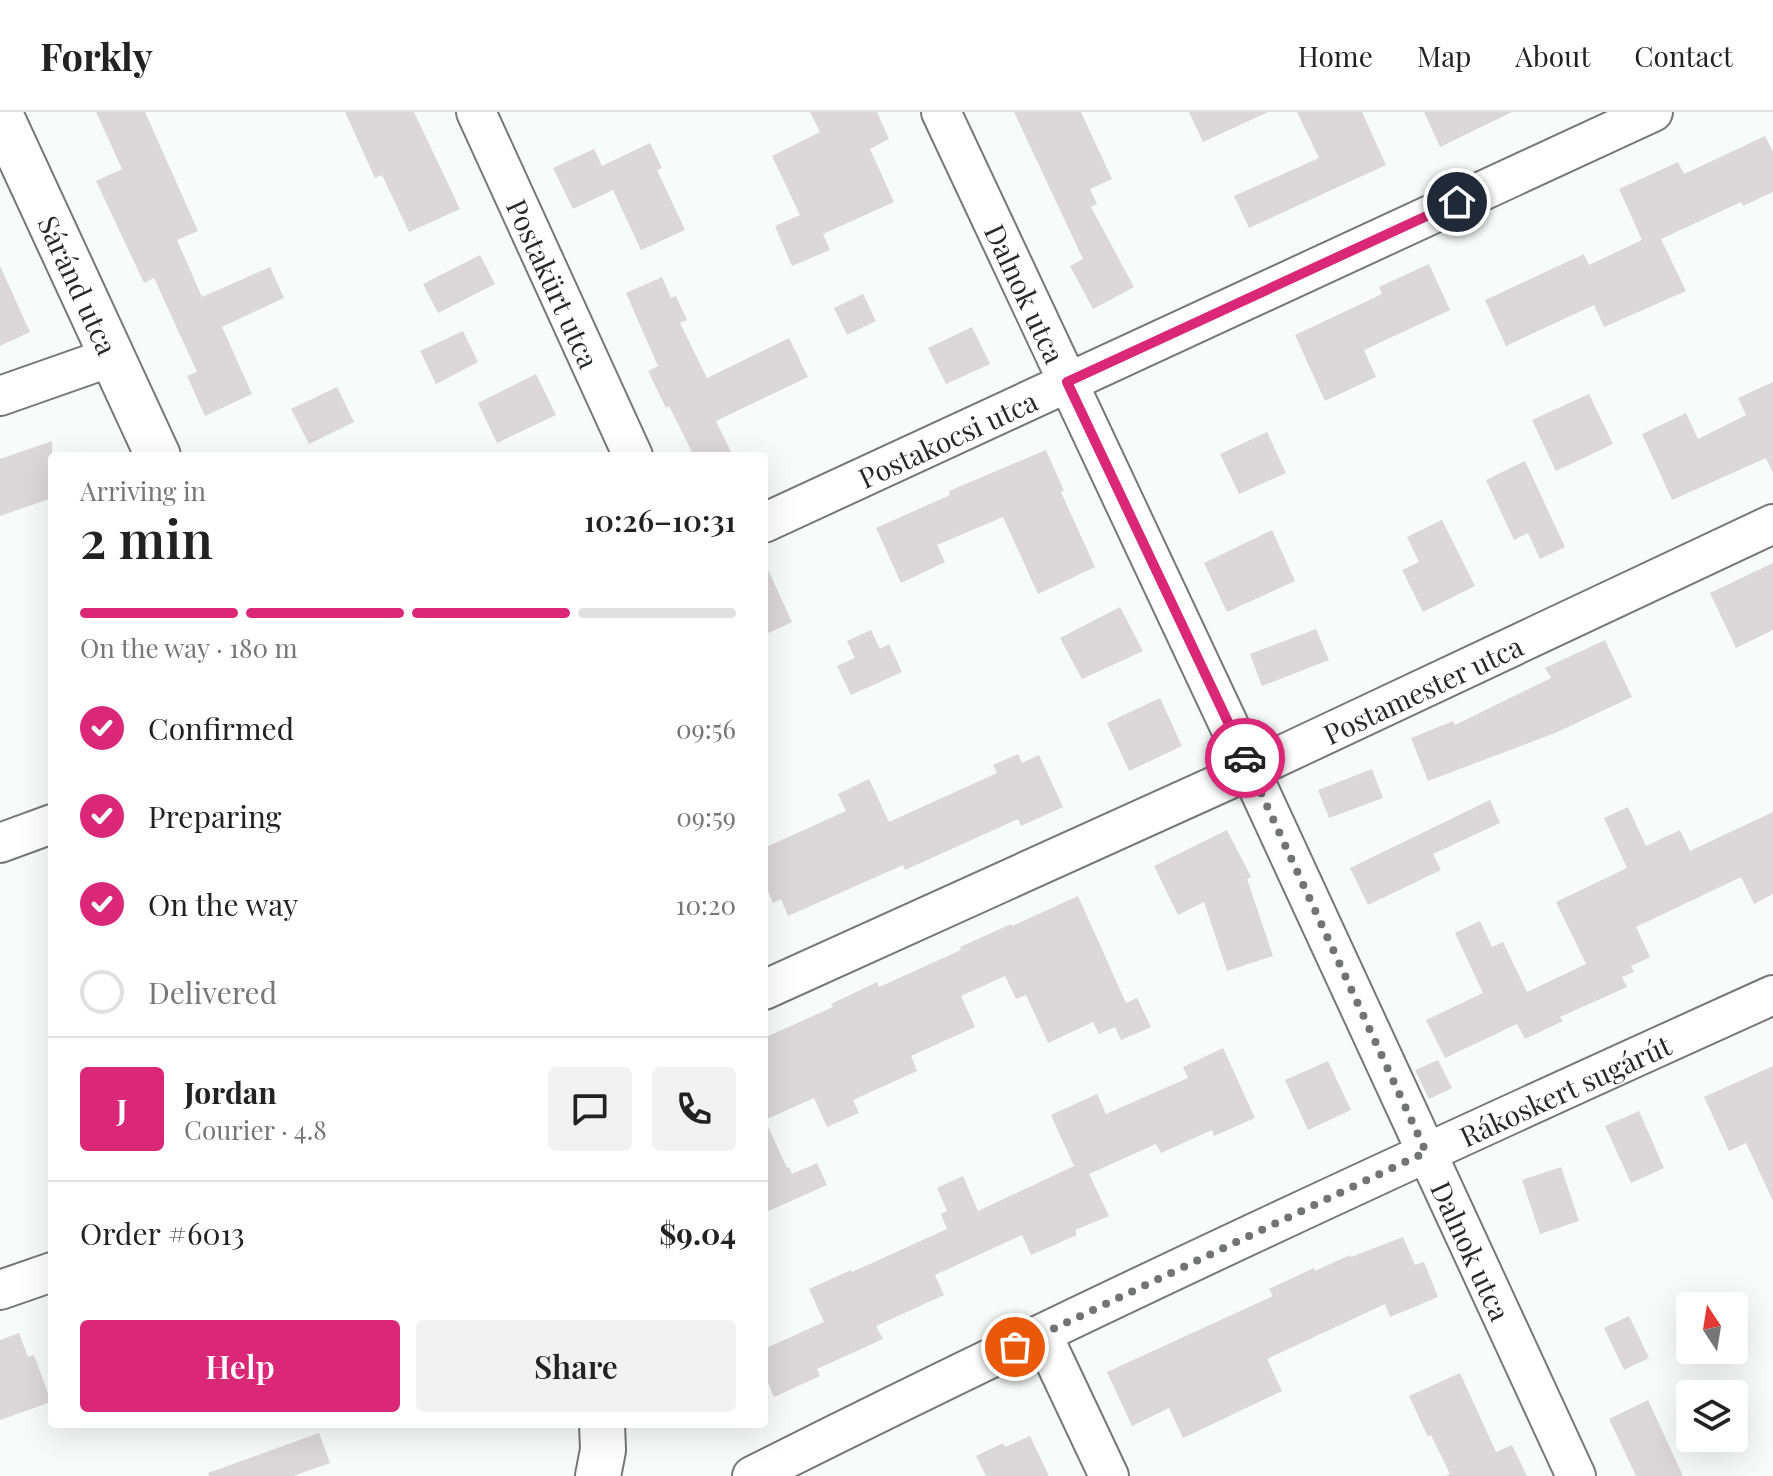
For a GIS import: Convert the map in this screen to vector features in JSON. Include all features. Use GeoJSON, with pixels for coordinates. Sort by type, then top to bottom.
{"type":"FeatureCollection","features":[{"type":"Feature","properties":{"kind":"street","name":"Postakürt utca"},"geometry":{"type":"LineString","coordinates":[[476,112],[631,452]]}},
{"type":"Feature","properties":{"kind":"street","name":"Dalnok utca"},"geometry":{"type":"LineString","coordinates":[[941,112],[1250,770],[1576,1476]]}},
{"type":"Feature","properties":{"kind":"street","name":"Postakocsi utca"},"geometry":{"type":"LineString","coordinates":[[768,521],[1653,112]]}},
{"type":"Feature","properties":{"kind":"street","name":"Sáránd utca"},"geometry":{"type":"LineString","coordinates":[[0,114],[156,452]]}},
{"type":"Feature","properties":{"kind":"street"},"geometry":{"type":"LineString","coordinates":[[0,396],[111,357]]}},
{"type":"Feature","properties":{"kind":"street","name":"Postamester utca"},"geometry":{"type":"LineString","coordinates":[[768,988],[1250,770],[1773,524]]}},
{"type":"Feature","properties":{"kind":"street"},"geometry":{"type":"LineString","coordinates":[[0,843],[48,825]]}},
{"type":"Feature","properties":{"kind":"street","name":"Rákoskert sugárút"},"geometry":{"type":"LineString","coordinates":[[752,1476],[1426,1152],[1773,995]]}},
{"type":"Feature","properties":{"kind":"street"},"geometry":{"type":"LineString","coordinates":[[0,1290],[48,1273]]}},
{"type":"Feature","properties":{"kind":"street"},"geometry":{"type":"LineString","coordinates":[[1042,1334],[1109,1476]]}},
{"type":"Feature","properties":{"kind":"street"},"geometry":{"type":"LineString","coordinates":[[598,1476],[603,1450],[602,1428]]}},
{"type":"Feature","properties":{"kind":"building"},"geometry":{"type":"Polygon","coordinates":[[[96,112],[145,112],[198,231],[177,240],[202,297],[270,267],[284,298],[222,327],[252,394],[205,416],[187,376],[197,372],[154,278],[144,283],[96,181],[122,169],[96,112]]]}},
{"type":"Feature","properties":{"kind":"building"},"geometry":{"type":"Polygon","coordinates":[[[345,112],[414,112],[460,209],[409,232],[382,175],[375,178],[345,112]]]}},
{"type":"Feature","properties":{"kind":"building"},"geometry":{"type":"Polygon","coordinates":[[[810,112],[877,112],[889,139],[870,149],[894,202],[823,234],[830,250],[792,266],[775,226],[800,215],[772,156],[820,132],[810,112]]]}},
{"type":"Feature","properties":{"kind":"building"},"geometry":{"type":"Polygon","coordinates":[[[1014,112],[1081,112],[1112,179],[1090,189],[1097,204],[1091,207],[1134,287],[1093,309],[1070,266],[1083,259],[1014,112]]]}},
{"type":"Feature","properties":{"kind":"building"},"geometry":{"type":"Polygon","coordinates":[[[1189,112],[1268,112],[1203,142],[1189,112]]]}},
{"type":"Feature","properties":{"kind":"building"},"geometry":{"type":"Polygon","coordinates":[[[1297,112],[1362,112],[1386,165],[1249,228],[1234,196],[1319,158],[1297,112]]]}},
{"type":"Feature","properties":{"kind":"building"},"geometry":{"type":"Polygon","coordinates":[[[1424,112],[1512,112],[1440,147],[1424,112]]]}},
{"type":"Feature","properties":{"kind":"building"},"geometry":{"type":"Polygon","coordinates":[[[1765,136],[1773,152],[1773,192],[1743,206],[1741,202],[1661,239],[1686,291],[1604,327],[1594,305],[1506,346],[1485,300],[1584,254],[1589,265],[1642,240],[1619,189],[1678,162],[1684,174],[1765,136]]]}},
{"type":"Feature","properties":{"kind":"building"},"geometry":{"type":"Polygon","coordinates":[[[650,143],[662,168],[657,170],[685,230],[641,250],[613,190],[573,209],[553,168],[594,149],[602,166],[650,143]]]}},
{"type":"Feature","properties":{"kind":"building"},"geometry":{"type":"Polygon","coordinates":[[[480,255],[495,284],[438,313],[423,284],[480,255]]]}},
{"type":"Feature","properties":{"kind":"building"},"geometry":{"type":"Polygon","coordinates":[[[1429,264],[1450,310],[1364,350],[1376,377],[1325,401],[1295,335],[1382,294],[1379,287],[1429,264]]]}},
{"type":"Feature","properties":{"kind":"building"},"geometry":{"type":"Polygon","coordinates":[[[0,266],[30,332],[0,346],[0,266]]]}},
{"type":"Feature","properties":{"kind":"building"},"geometry":{"type":"Polygon","coordinates":[[[662,277],[671,298],[676,296],[687,320],[680,323],[707,378],[789,338],[808,377],[716,421],[731,452],[692,452],[648,371],[658,366],[626,293],[662,277]]]}},
{"type":"Feature","properties":{"kind":"building"},"geometry":{"type":"Polygon","coordinates":[[[863,294],[876,321],[847,335],[834,308],[863,294]]]}},
{"type":"Feature","properties":{"kind":"building"},"geometry":{"type":"Polygon","coordinates":[[[972,327],[990,364],[946,384],[928,348],[972,327]]]}},
{"type":"Feature","properties":{"kind":"building"},"geometry":{"type":"Polygon","coordinates":[[[463,331],[478,362],[436,384],[420,351],[463,331]]]}},
{"type":"Feature","properties":{"kind":"building"},"geometry":{"type":"Polygon","coordinates":[[[536,374],[556,415],[497,443],[478,403],[536,374]]]}},
{"type":"Feature","properties":{"kind":"building"},"geometry":{"type":"Polygon","coordinates":[[[1773,382],[1773,473],[1766,458],[1672,500],[1642,434],[1686,413],[1698,439],[1746,415],[1738,398],[1773,382]]]}},
{"type":"Feature","properties":{"kind":"building"},"geometry":{"type":"Polygon","coordinates":[[[337,387],[354,422],[309,444],[291,409],[337,387]]]}},
{"type":"Feature","properties":{"kind":"building"},"geometry":{"type":"Polygon","coordinates":[[[1589,394],[1613,444],[1556,471],[1532,420],[1589,394]]]}},
{"type":"Feature","properties":{"kind":"building"},"geometry":{"type":"Polygon","coordinates":[[[1267,432],[1286,473],[1239,494],[1220,454],[1267,432]]]}},
{"type":"Feature","properties":{"kind":"building"},"geometry":{"type":"Polygon","coordinates":[[[52,441],[52,452],[48,452],[48,499],[0,516],[0,459],[52,441]]]}},
{"type":"Feature","properties":{"kind":"building"},"geometry":{"type":"Polygon","coordinates":[[[1046,450],[1095,567],[1038,594],[1003,517],[937,545],[945,562],[901,583],[876,528],[950,495],[949,491],[1046,450]]]}},
{"type":"Feature","properties":{"kind":"building"},"geometry":{"type":"Polygon","coordinates":[[[1525,461],[1565,547],[1540,559],[1528,533],[1514,540],[1486,480],[1525,461]]]}},
{"type":"Feature","properties":{"kind":"building"},"geometry":{"type":"Polygon","coordinates":[[[1442,520],[1475,586],[1423,612],[1402,570],[1419,562],[1407,537],[1442,520]]]}},
{"type":"Feature","properties":{"kind":"building"},"geometry":{"type":"Polygon","coordinates":[[[1272,530],[1295,581],[1227,612],[1204,563],[1272,530]]]}},
{"type":"Feature","properties":{"kind":"building"},"geometry":{"type":"Polygon","coordinates":[[[1773,563],[1773,630],[1736,648],[1710,593],[1773,563]]]}},
{"type":"Feature","properties":{"kind":"building"},"geometry":{"type":"Polygon","coordinates":[[[768,570],[792,622],[768,633],[768,570]]]}},
{"type":"Feature","properties":{"kind":"building"},"geometry":{"type":"Polygon","coordinates":[[[1120,607],[1143,651],[1082,679],[1060,638],[1120,607]]]}},
{"type":"Feature","properties":{"kind":"building"},"geometry":{"type":"Polygon","coordinates":[[[1316,629],[1329,660],[1262,686],[1250,654],[1316,629]]]}},
{"type":"Feature","properties":{"kind":"building"},"geometry":{"type":"Polygon","coordinates":[[[871,630],[880,649],[889,644],[902,672],[851,695],[837,666],[855,658],[847,641],[871,630]]]}},
{"type":"Feature","properties":{"kind":"building"},"geometry":{"type":"Polygon","coordinates":[[[1605,640],[1632,697],[1555,733],[1428,781],[1411,738],[1453,721],[1455,725],[1551,678],[1545,668],[1605,640]]]}},
{"type":"Feature","properties":{"kind":"building"},"geometry":{"type":"Polygon","coordinates":[[[1160,698],[1182,746],[1129,771],[1107,723],[1160,698]]]}},
{"type":"Feature","properties":{"kind":"building"},"geometry":{"type":"Polygon","coordinates":[[[1018,754],[1022,763],[1039,755],[1063,807],[1021,826],[1018,819],[905,870],[903,865],[788,916],[781,899],[773,903],[768,891],[768,846],[846,811],[838,794],[869,779],[889,822],[997,773],[993,765],[1018,754]]]}},
{"type":"Feature","properties":{"kind":"building"},"geometry":{"type":"Polygon","coordinates":[[[1372,769],[1383,798],[1329,818],[1318,790],[1372,769]]]}},
{"type":"Feature","properties":{"kind":"building"},"geometry":{"type":"Polygon","coordinates":[[[1490,800],[1500,823],[1433,854],[1441,870],[1368,905],[1350,868],[1490,800]]]}},
{"type":"Feature","properties":{"kind":"building"},"geometry":{"type":"Polygon","coordinates":[[[1628,807],[1646,846],[1680,830],[1690,851],[1773,812],[1773,894],[1754,904],[1741,877],[1636,927],[1650,957],[1631,966],[1634,972],[1622,977],[1627,987],[1560,1017],[1563,1021],[1525,1039],[1517,1024],[1445,1058],[1426,1020],[1483,993],[1455,933],[1480,921],[1492,947],[1503,942],[1527,992],[1586,964],[1556,902],[1627,868],[1604,818],[1628,807]]]}},
{"type":"Feature","properties":{"kind":"building"},"geometry":{"type":"Polygon","coordinates":[[[1227,830],[1251,877],[1247,879],[1273,956],[1227,971],[1204,902],[1178,915],[1154,866],[1227,830]]]}},
{"type":"Feature","properties":{"kind":"building"},"geometry":{"type":"Polygon","coordinates":[[[1078,896],[1126,1003],[1137,998],[1151,1027],[1121,1040],[1115,1027],[1099,1034],[1093,1022],[1048,1043],[1026,995],[1016,999],[1005,976],[961,996],[975,1027],[911,1056],[917,1071],[853,1100],[859,1113],[827,1127],[814,1098],[768,1119],[768,1036],[833,1007],[831,1004],[877,982],[879,987],[961,950],[960,947],[1078,896]]]}},
{"type":"Feature","properties":{"kind":"building"},"geometry":{"type":"Polygon","coordinates":[[[1223,1048],[1255,1118],[1214,1136],[1212,1130],[1161,1153],[1156,1144],[1089,1174],[1109,1216],[1075,1230],[1077,1235],[1031,1255],[1022,1235],[935,1275],[944,1295],[876,1326],[883,1339],[817,1369],[820,1376],[774,1397],[768,1383],[768,1347],[824,1322],[809,1289],[947,1229],[941,1214],[947,1211],[937,1188],[963,1176],[978,1211],[1074,1166],[1051,1115],[1097,1094],[1106,1114],[1188,1078],[1183,1067],[1223,1048]]]}},
{"type":"Feature","properties":{"kind":"building"},"geometry":{"type":"Polygon","coordinates":[[[1438,1060],[1452,1088],[1429,1099],[1415,1070],[1438,1060]]]}},
{"type":"Feature","properties":{"kind":"building"},"geometry":{"type":"Polygon","coordinates":[[[1328,1061],[1351,1110],[1308,1130],[1285,1080],[1328,1061]]]}},
{"type":"Feature","properties":{"kind":"building"},"geometry":{"type":"Polygon","coordinates":[[[1773,1066],[1773,1201],[1746,1143],[1729,1151],[1704,1097],[1773,1066]]]}},
{"type":"Feature","properties":{"kind":"building"},"geometry":{"type":"Polygon","coordinates":[[[1639,1111],[1664,1168],[1631,1183],[1605,1126],[1639,1111]]]}},
{"type":"Feature","properties":{"kind":"building"},"geometry":{"type":"Polygon","coordinates":[[[768,1127],[792,1174],[817,1163],[827,1185],[768,1211],[768,1127]]]}},
{"type":"Feature","properties":{"kind":"building"},"geometry":{"type":"Polygon","coordinates":[[[1561,1167],[1579,1221],[1540,1234],[1522,1180],[1561,1167]]]}},
{"type":"Feature","properties":{"kind":"building"},"geometry":{"type":"Polygon","coordinates":[[[1403,1237],[1415,1265],[1424,1262],[1438,1297],[1390,1317],[1385,1304],[1267,1359],[1282,1391],[1183,1438],[1169,1408],[1132,1426],[1107,1372],[1273,1296],[1269,1289],[1314,1268],[1315,1271],[1403,1237]]]}},
{"type":"Feature","properties":{"kind":"building"},"geometry":{"type":"Polygon","coordinates":[[[1629,1316],[1649,1358],[1624,1370],[1604,1328],[1629,1316]]]}},
{"type":"Feature","properties":{"kind":"building"},"geometry":{"type":"Polygon","coordinates":[[[19,1333],[28,1357],[34,1355],[48,1394],[48,1403],[0,1420],[0,1340],[19,1333]]]}},
{"type":"Feature","properties":{"kind":"building"},"geometry":{"type":"Polygon","coordinates":[[[1460,1373],[1496,1452],[1512,1445],[1527,1476],[1445,1476],[1450,1474],[1409,1396],[1460,1373]]]}},
{"type":"Feature","properties":{"kind":"building"},"geometry":{"type":"Polygon","coordinates":[[[1648,1400],[1683,1476],[1636,1476],[1609,1419],[1648,1400]]]}},
{"type":"Feature","properties":{"kind":"building"},"geometry":{"type":"Polygon","coordinates":[[[319,1433],[330,1463],[293,1476],[209,1476],[208,1473],[319,1433]]]}},
{"type":"Feature","properties":{"kind":"building"},"geometry":{"type":"Polygon","coordinates":[[[1030,1436],[1049,1476],[986,1476],[976,1456],[1003,1443],[1005,1447],[1030,1436]]]}},
{"type":"Feature","properties":{"kind":"way so far"},"geometry":{"type":"LineString","coordinates":[[1015,1347],[1426,1152],[1245,758]]}},
{"type":"Feature","properties":{"kind":"route"},"geometry":{"type":"LineString","coordinates":[[1245,758],[1067,382],[1457,202]]}}]}
